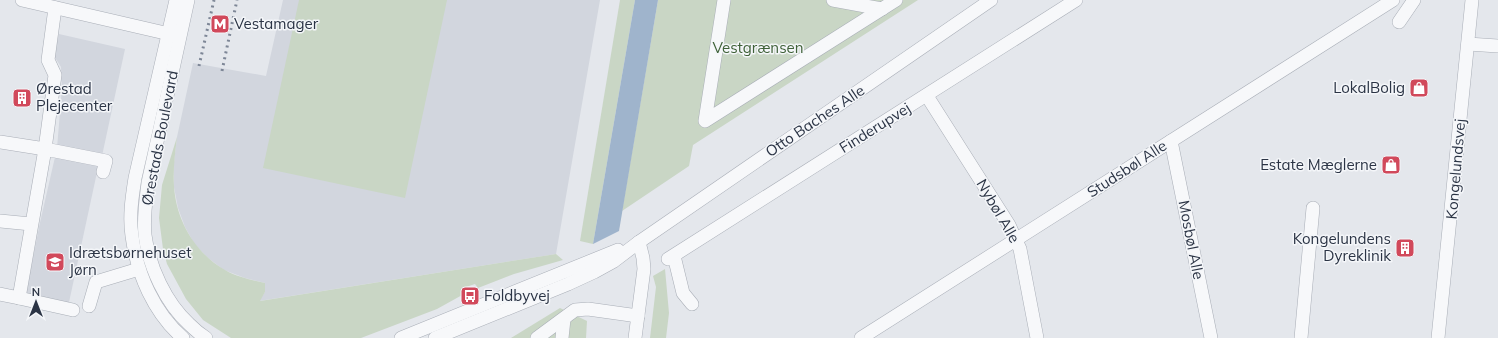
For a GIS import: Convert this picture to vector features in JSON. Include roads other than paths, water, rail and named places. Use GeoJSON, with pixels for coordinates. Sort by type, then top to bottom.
{"type":"FeatureCollection","features":[{"type":"Feature","properties":{"kind":"street"},"geometry":{"type":"LineString","coordinates":[[22,0],[175,36]]}},
{"type":"Feature","properties":{"kind":"street"},"geometry":{"type":"LineString","coordinates":[[724,0],[705,121],[896,0]]}},
{"type":"Feature","properties":{"kind":"street"},"geometry":{"type":"LineString","coordinates":[[833,0],[882,9]]}},
{"type":"Feature","properties":{"kind":"street","name":"Otto Baches Alle"},"geometry":{"type":"LineString","coordinates":[[435,338],[568,284],[614,261],[638,242],[991,0]]}},
{"type":"Feature","properties":{"kind":"street","name":"Finderupvej"},"geometry":{"type":"LineString","coordinates":[[692,304],[683,293],[671,258],[1076,0]]}},
{"type":"Feature","properties":{"kind":"street","name":"Studsbøl Alle"},"geometry":{"type":"LineString","coordinates":[[861,338],[1016,241],[1393,0]]}},
{"type":"Feature","properties":{"kind":"street"},"geometry":{"type":"LineString","coordinates":[[1398,22],[1414,0]]}},
{"type":"Feature","properties":{"kind":"street","name":"Kongelundsvej"},"geometry":{"type":"LineString","coordinates":[[1438,338],[1472,0]]}},
{"type":"Feature","properties":{"kind":"street","name":"Ørestads Boulevard"},"geometry":{"type":"LineString","coordinates":[[181,3],[169,60],[135,178],[131,207],[132,235],[139,269],[147,289],[161,314],[184,338]]}},
{"type":"Feature","properties":{"kind":"street"},"geometry":{"type":"LineString","coordinates":[[18,298],[45,149],[55,75],[48,60],[54,8]]}},
{"type":"Feature","properties":{"kind":"street"},"geometry":{"type":"LineString","coordinates":[[1468,44],[1498,46]]}},
{"type":"Feature","properties":{"kind":"street","name":"Ørestads Boulevard"},"geometry":{"type":"LineString","coordinates":[[169,60],[148,183],[145,209],[145,235],[151,261],[160,284],[188,324],[206,338]]}},
{"type":"Feature","properties":{"kind":"street","name":"Nybøl Alle"},"geometry":{"type":"LineString","coordinates":[[927,96],[1009,225],[1020,249],[1037,338]]}},
{"type":"Feature","properties":{"kind":"street","name":"Mosbøl Alle"},"geometry":{"type":"LineString","coordinates":[[1171,141],[1211,338]]}},
{"type":"Feature","properties":{"kind":"street"},"geometry":{"type":"LineString","coordinates":[[0,142],[106,161],[103,172]]}},
{"type":"Feature","properties":{"kind":"street"},"geometry":{"type":"LineString","coordinates":[[1301,338],[1313,208]]}},
{"type":"Feature","properties":{"kind":"street"},"geometry":{"type":"LineString","coordinates":[[0,221],[31,224]]}},
{"type":"Feature","properties":{"kind":"street"},"geometry":{"type":"LineString","coordinates":[[635,338],[644,269],[643,258],[638,242]]}},
{"type":"Feature","properties":{"kind":"street","name":"Otto Baches Alle"},"geometry":{"type":"LineString","coordinates":[[401,338],[638,242]]}},
{"type":"Feature","properties":{"kind":"street"},"geometry":{"type":"LineString","coordinates":[[89,306],[96,282],[139,269]]}},
{"type":"Feature","properties":{"kind":"street"},"geometry":{"type":"LineString","coordinates":[[0,294],[73,310]]}},
{"type":"Feature","properties":{"kind":"street"},"geometry":{"type":"LineString","coordinates":[[537,338],[575,310],[588,309],[638,316]]}},
{"type":"Feature","properties":{"kind":"street"},"geometry":{"type":"LineString","coordinates":[[551,338],[564,319]]}},
{"type":"Feature","properties":{"kind":"street"},"geometry":{"type":"LineString","coordinates":[[562,338],[564,319]]}},
{"type":"Feature","properties":{"kind":"water"},"geometry":{"type":"Polygon","coordinates":[[[635,0],[658,0],[619,231],[593,244],[635,0]]]}},
{"type":"Feature","properties":{"kind":"railway"},"geometry":{"type":"LineString","coordinates":[[199,66],[214,0]]}},
{"type":"Feature","properties":{"kind":"railway"},"geometry":{"type":"LineString","coordinates":[[222,71],[237,0]]}},
{"type":"Feature","properties":{"kind":"place","name":"Vestamager"},"geometry":{"type":"Point","coordinates":[220,24]}},
{"type":"Feature","properties":{"kind":"place","name":"LokalBolig"},"geometry":{"type":"Point","coordinates":[1419,88]}},
{"type":"Feature","properties":{"kind":"place","name":"Ørestad Plejecenter"},"geometry":{"type":"Point","coordinates":[22,98]}},
{"type":"Feature","properties":{"kind":"place","name":"Estate Mæglerne"},"geometry":{"type":"Point","coordinates":[1391,165]}},
{"type":"Feature","properties":{"kind":"place","name":"Kongelundens Dyreklinik"},"geometry":{"type":"Point","coordinates":[1405,248]}},
{"type":"Feature","properties":{"kind":"place","name":"Idrætsbørnehuset Jørn"},"geometry":{"type":"Point","coordinates":[55,262]}},
{"type":"Feature","properties":{"kind":"place","name":"Foldbyvej"},"geometry":{"type":"Point","coordinates":[470,296]}},
{"type":"Feature","properties":{"kind":"park label","name":"Vestgrænsen"},"geometry":{"type":"Point","coordinates":[758,48]}}]}
